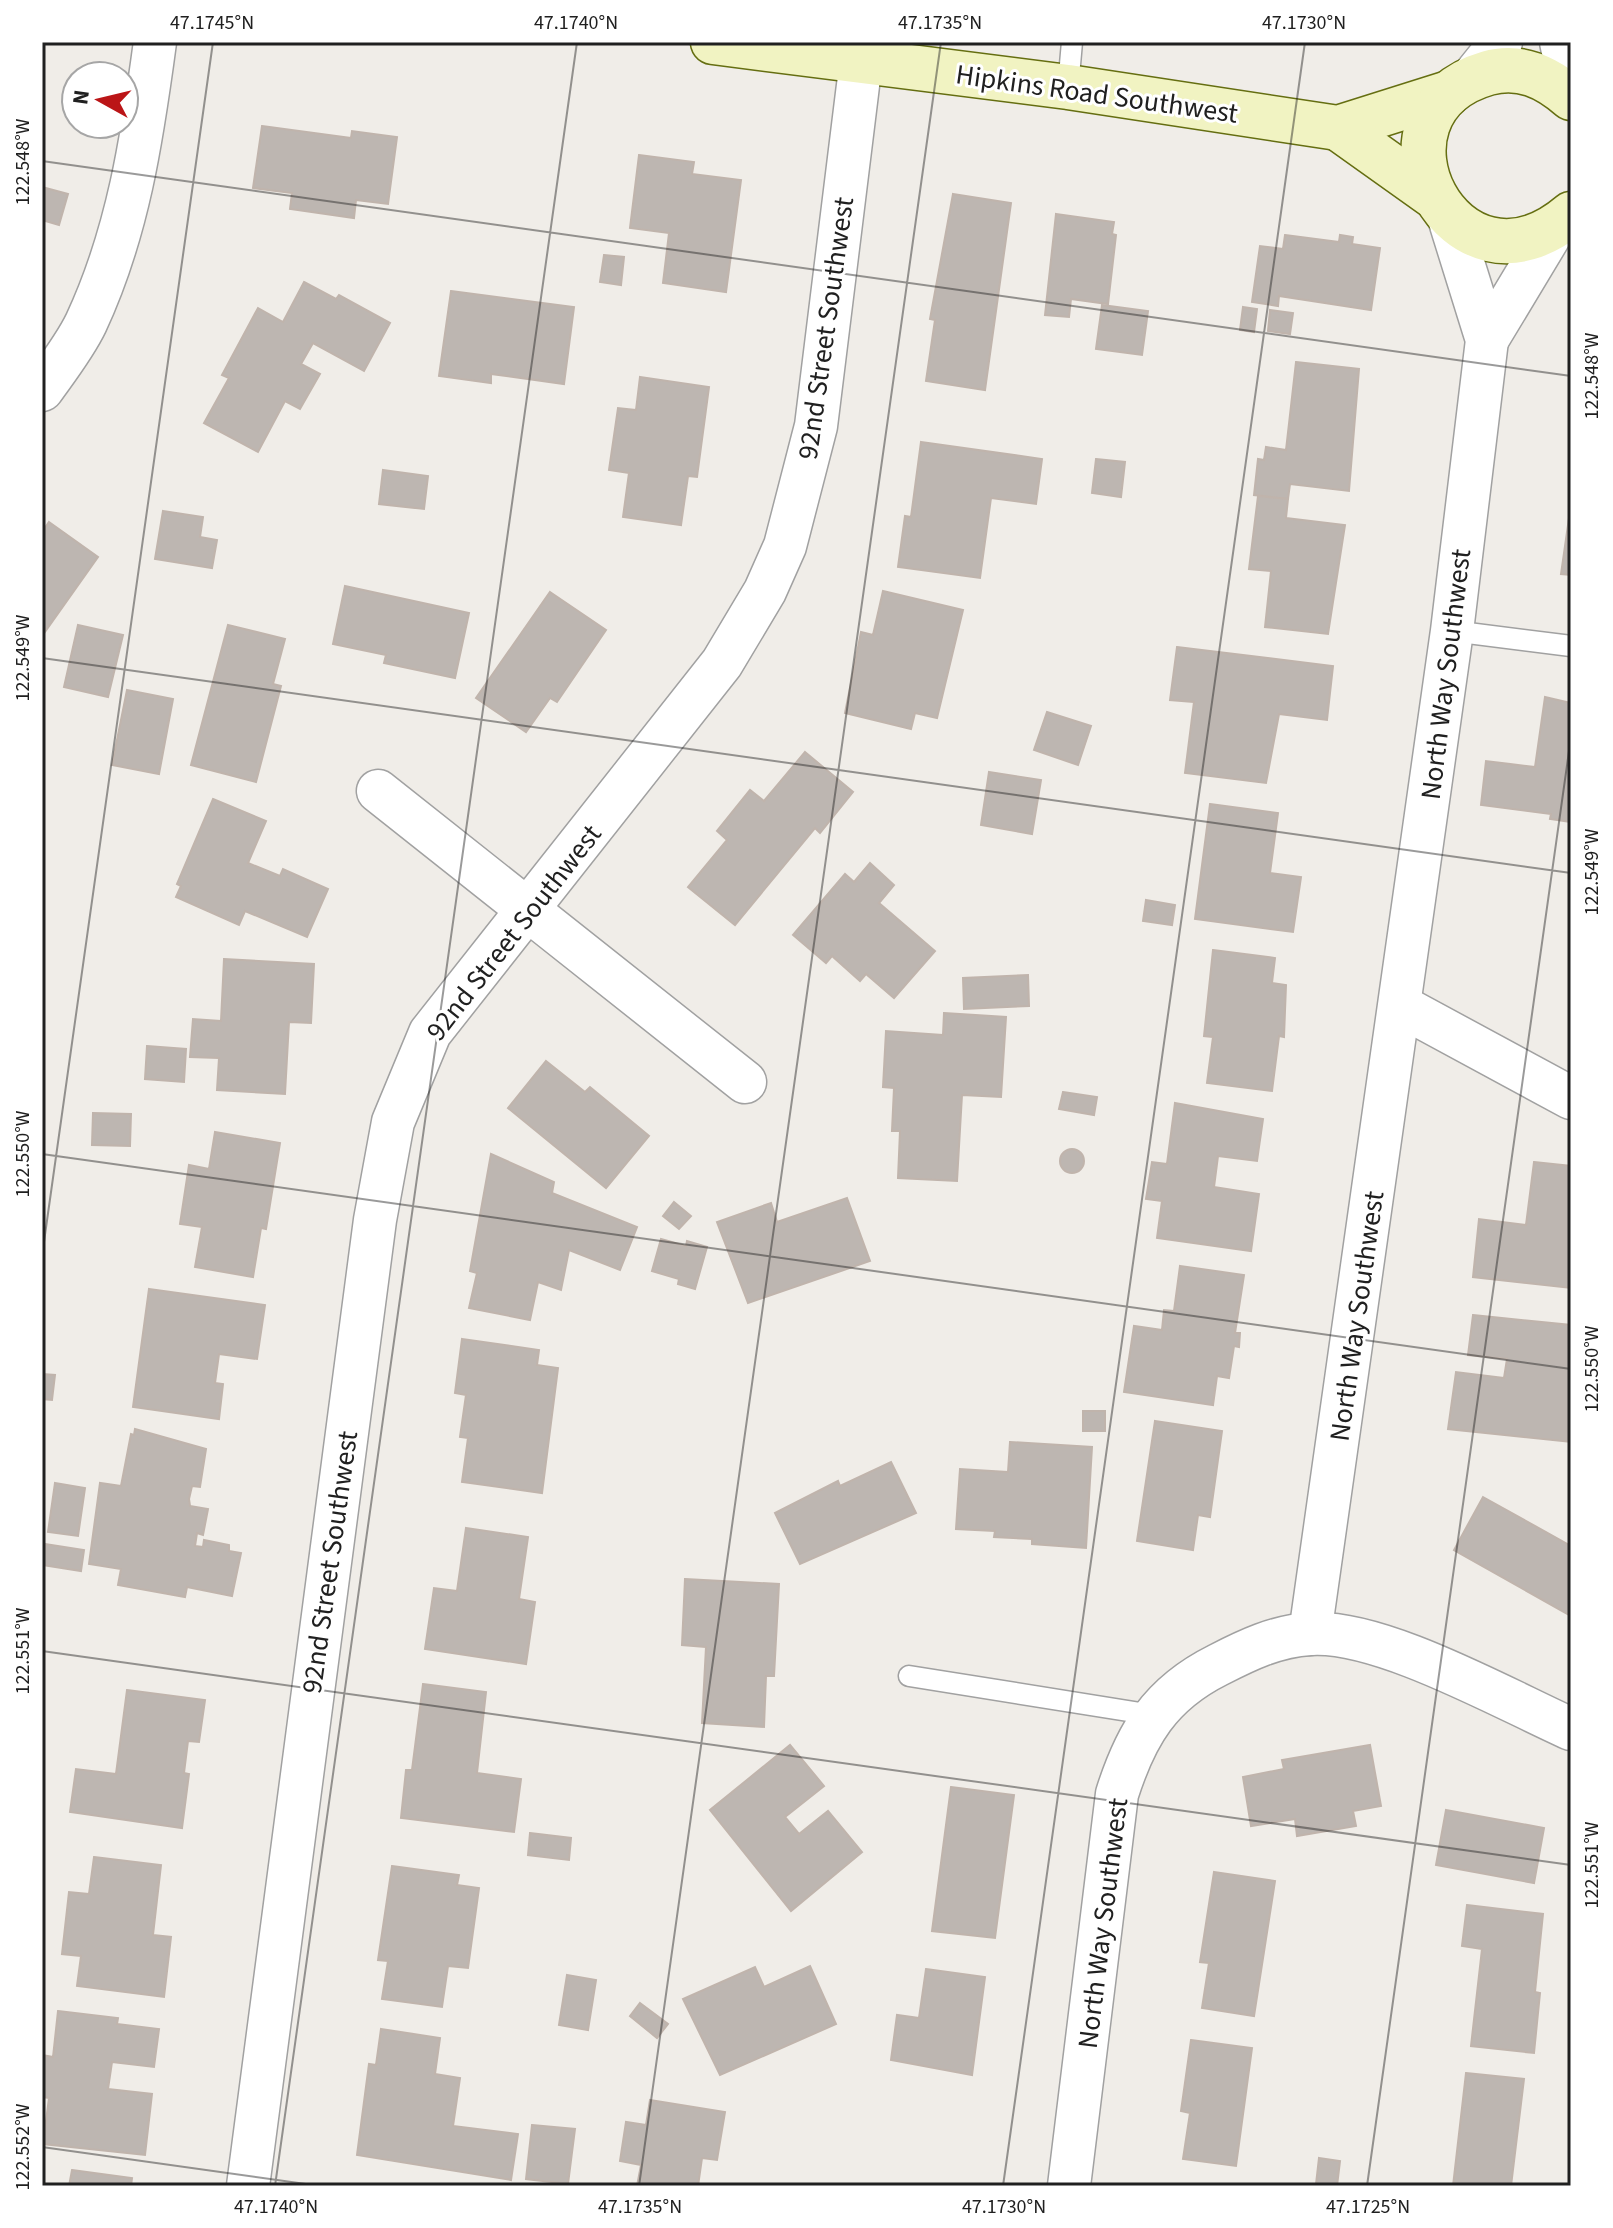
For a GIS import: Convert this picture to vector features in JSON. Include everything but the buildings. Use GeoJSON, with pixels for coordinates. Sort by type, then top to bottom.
{"type":"FeatureCollection","features":[{"type":"Feature","properties":{"kind":"street"},"geometry":{"type":"LineString","coordinates":[[42,390],[85,325],[114,255],[140,158],[155,42]]}},
{"type":"Feature","properties":{"kind":"street","name":"Hipkins Road Southwest"},"geometry":{"type":"LineString","coordinates":[[713,42],[1068,87],[1338,128],[1499,70],[1526,71],[1552,82],[1571,98]]}},
{"type":"Feature","properties":{"kind":"street"},"geometry":{"type":"LineString","coordinates":[[1440,207],[1424,169],[1423,141],[1433,115],[1501,42]]}},
{"type":"Feature","properties":{"kind":"street"},"geometry":{"type":"LineString","coordinates":[[1561,42],[1571,89]]}},
{"type":"Feature","properties":{"kind":"street","name":"92nd Street Southwest"},"geometry":{"type":"LineString","coordinates":[[248,2186],[375,1220],[393,1122],[430,1033],[722,663],[765,591],[785,546],[816,426],[861,61]]}},
{"type":"Feature","properties":{"kind":"street","name":"Hipkins Road Southwest"},"geometry":{"type":"LineString","coordinates":[[1338,128],[1473,234],[1501,241],[1529,239],[1563,220]]}},
{"type":"Feature","properties":{"kind":"street","name":"North Way Southwest"},"geometry":{"type":"LineString","coordinates":[[1440,207],[1487,340]]}},
{"type":"Feature","properties":{"kind":"street","name":"North Way Southwest"},"geometry":{"type":"LineString","coordinates":[[1069,2186],[1117,1794],[1130,1752],[1153,1715],[1192,1678],[1272,1640],[1310,1634],[1401,1006],[1452,631],[1487,340],[1563,220]]}},
{"type":"Feature","properties":{"kind":"street"},"geometry":{"type":"LineString","coordinates":[[378,791],[745,1082]]}},
{"type":"Feature","properties":{"kind":"street"},"geometry":{"type":"LineString","coordinates":[[1401,1006],[1571,1098]]}},
{"type":"Feature","properties":{"kind":"street"},"geometry":{"type":"LineString","coordinates":[[1310,1634],[1355,1637],[1398,1651],[1571,1729]]}},
{"type":"Feature","properties":{"kind":"lane"},"geometry":{"type":"LineString","coordinates":[[1068,87],[1072,42]]}},
{"type":"Feature","properties":{"kind":"lane"},"geometry":{"type":"LineString","coordinates":[[1452,631],[1571,646]]}},
{"type":"Feature","properties":{"kind":"lane"},"geometry":{"type":"LineString","coordinates":[[909,1676],[1153,1715]]}}]}
